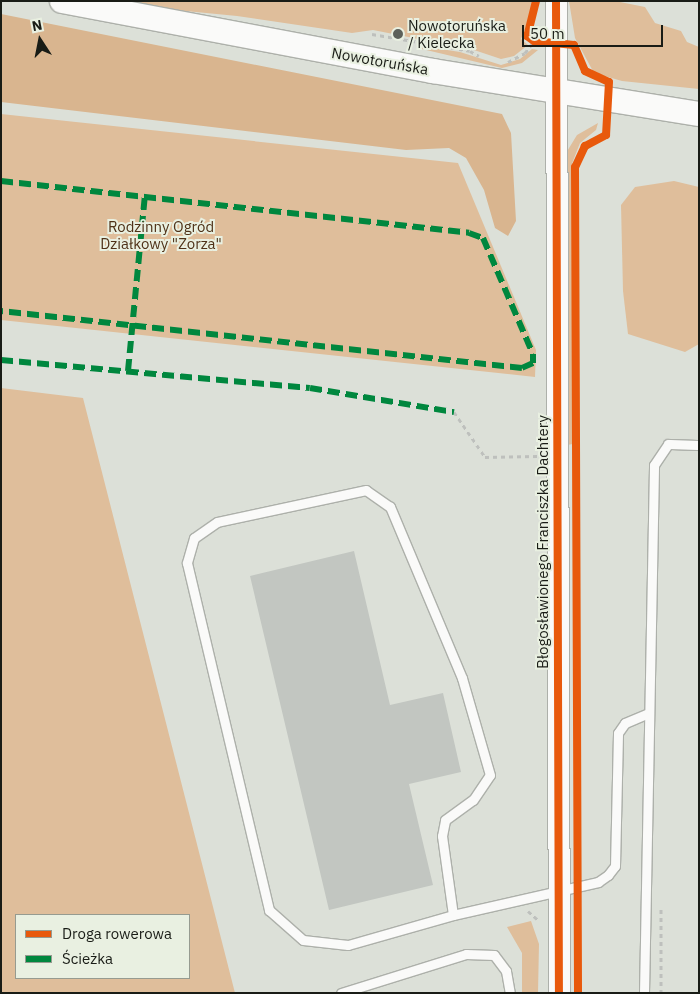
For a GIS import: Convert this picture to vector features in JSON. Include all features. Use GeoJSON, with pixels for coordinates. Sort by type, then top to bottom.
{"type":"FeatureCollection","features":[{"type":"Feature","properties":{"kind":"main road","name":"Nowotoruńska"},"geometry":{"type":"LineString","coordinates":[[62,1],[555,91],[699,114]]}},
{"type":"Feature","properties":{"kind":"street","name":"Błogosławionego Franciszka Dachtery"},"geometry":{"type":"LineString","coordinates":[[556,1],[539,39],[555,91],[559,993]]}},
{"type":"Feature","properties":{"kind":"lane"},"geometry":{"type":"LineString","coordinates":[[644,993],[654,465],[668,444],[699,445]]}},
{"type":"Feature","properties":{"kind":"lane"},"geometry":{"type":"LineString","coordinates":[[453,915],[442,836],[444,820],[474,800],[490,775],[462,678],[390,507],[366,490],[218,522],[194,538],[187,563],[268,910],[303,940],[348,945],[453,915],[598,882],[615,866],[618,733],[625,723],[648,713]]}},
{"type":"Feature","properties":{"kind":"lane"},"geometry":{"type":"LineString","coordinates":[[341,993],[466,954],[494,955],[506,971],[510,993]]}},
{"type":"Feature","properties":{"kind":"path"},"geometry":{"type":"LineString","coordinates":[[372,34],[470,51],[482,57]]}},
{"type":"Feature","properties":{"kind":"path"},"geometry":{"type":"LineString","coordinates":[[500,64],[525,53],[539,39]]}},
{"type":"Feature","properties":{"kind":"path"},"geometry":{"type":"LineString","coordinates":[[454,412],[485,456],[538,456]]}},
{"type":"Feature","properties":{"kind":"path"},"geometry":{"type":"LineString","coordinates":[[521,910],[536,916],[541,929]]}},
{"type":"Feature","properties":{"kind":"green space"},"geometry":{"type":"Polygon","coordinates":[[[83,1],[532,1],[531,15],[521,39],[528,45],[514,56],[501,59],[474,50],[373,30],[352,33],[237,16],[83,1]]]}},
{"type":"Feature","properties":{"kind":"green space"},"geometry":{"type":"Polygon","coordinates":[[[569,1],[615,1],[645,7],[655,23],[681,31],[687,42],[699,47],[699,89],[622,81],[594,73],[575,38],[569,1]]]}},
{"type":"Feature","properties":{"kind":"green space"},"geometry":{"type":"Polygon","coordinates":[[[422,46],[460,52],[501,65],[520,59],[532,49],[538,50],[522,63],[502,68],[422,49],[422,46]]]}},
{"type":"Feature","properties":{"kind":"green space","name":"Rodzinny Ogród Działkowy \"Zorza\""},"geometry":{"type":"Polygon","coordinates":[[[1,114],[458,163],[536,350],[535,377],[1,320],[1,114]]]}},
{"type":"Feature","properties":{"kind":"green space"},"geometry":{"type":"Polygon","coordinates":[[[598,123],[596,130],[580,143],[571,166],[573,444],[567,445],[566,153],[577,135],[598,123]]]}},
{"type":"Feature","properties":{"kind":"green space"},"geometry":{"type":"Polygon","coordinates":[[[674,181],[699,187],[699,344],[685,352],[628,334],[623,291],[621,205],[635,187],[674,181]]]}},
{"type":"Feature","properties":{"kind":"green space"},"geometry":{"type":"Polygon","coordinates":[[[1,388],[83,398],[235,993],[1,993],[1,388]]]}},
{"type":"Feature","properties":{"kind":"green space"},"geometry":{"type":"Polygon","coordinates":[[[531,921],[539,944],[538,993],[522,993],[522,953],[507,927],[531,921]]]}},
{"type":"Feature","properties":{"kind":"shaded area"},"geometry":{"type":"Polygon","coordinates":[[[1,14],[502,114],[511,133],[516,221],[508,236],[495,228],[484,190],[466,158],[449,148],[406,150],[1,102],[1,14]]]}},
{"type":"Feature","properties":{"kind":"building"},"geometry":{"type":"Polygon","coordinates":[[[354,551],[390,705],[443,693],[461,772],[409,784],[433,885],[329,910],[250,576],[354,551]]]}},
{"type":"Feature","properties":{"kind":"marked path"},"geometry":{"type":"LineString","coordinates":[[1,181],[469,233],[483,238],[533,354],[533,363],[522,368],[1,311]]}},
{"type":"Feature","properties":{"kind":"marked path"},"geometry":{"type":"LineString","coordinates":[[128,371],[145,196]]}},
{"type":"Feature","properties":{"kind":"marked path"},"geometry":{"type":"LineString","coordinates":[[1,360],[310,388],[454,412]]}},
{"type":"Feature","properties":{"kind":"cycle path"},"geometry":{"type":"LineString","coordinates":[[536,1],[527,36],[534,41],[574,45],[585,71],[609,82],[606,135],[585,146],[575,167],[578,993]]}},
{"type":"Feature","properties":{"kind":"cycle path"},"geometry":{"type":"LineString","coordinates":[[556,1],[559,993]]}},
{"type":"Feature","properties":{"kind":"place","name":"Nowotoruńska / Kielecka"},"geometry":{"type":"Point","coordinates":[398,34]}}]}
